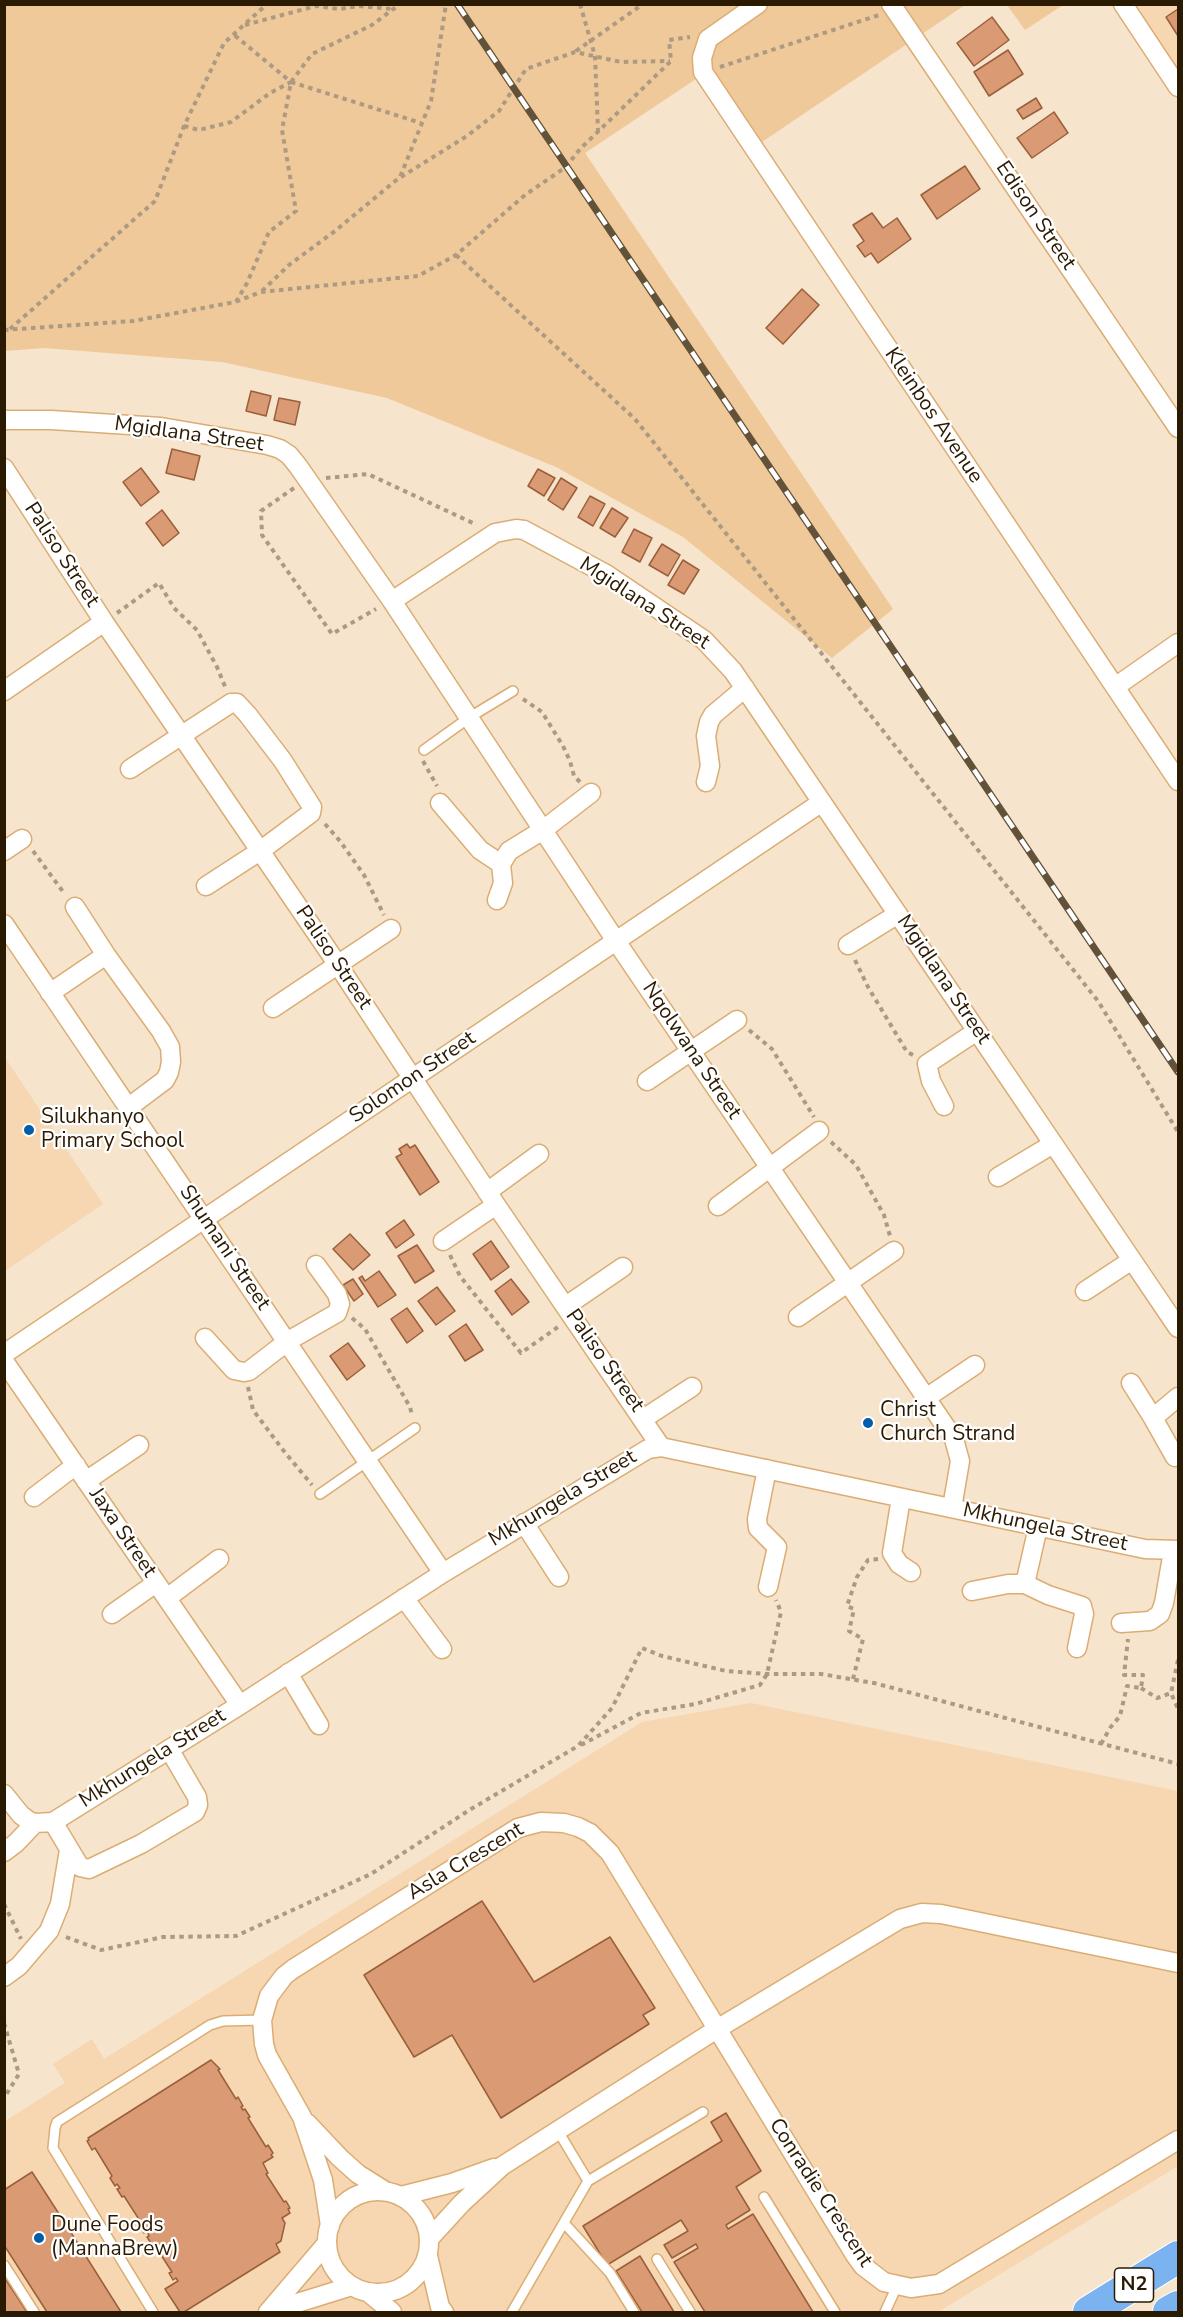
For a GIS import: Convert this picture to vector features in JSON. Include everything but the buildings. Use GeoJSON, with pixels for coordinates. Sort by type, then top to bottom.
{"type":"FeatureCollection","features":[{"type":"Feature","properties":{"kind":"highway","name":"N2"},"geometry":{"type":"LineString","coordinates":[[1089,2313],[1179,2257]]}},
{"type":"Feature","properties":{"kind":"highway","name":"N2"},"geometry":{"type":"LineString","coordinates":[[1169,2313],[1179,2307]]}},
{"type":"Feature","properties":{"kind":"street"},"geometry":{"type":"LineString","coordinates":[[703,72],[700,42],[708,39],[758,4]]}},
{"type":"Feature","properties":{"kind":"street"},"geometry":{"type":"LineString","coordinates":[[1123,4],[1179,87]]}},
{"type":"Feature","properties":{"kind":"street","name":"Edison Street"},"geometry":{"type":"LineString","coordinates":[[892,7],[1179,428]]}},
{"type":"Feature","properties":{"kind":"street","name":"Kleinbos Avenue"},"geometry":{"type":"LineString","coordinates":[[703,72],[1179,781]]}},
{"type":"Feature","properties":{"kind":"street","name":"Mgidlana Street"},"geometry":{"type":"LineString","coordinates":[[4,420],[51,420],[161,427],[280,449],[289,455],[298,466],[392,601],[495,533],[505,530],[524,530],[606,574],[687,627],[716,651],[745,688],[1179,1328]]}},
{"type":"Feature","properties":{"kind":"street","name":"Paliso Street"},"geometry":{"type":"LineString","coordinates":[[4,468],[104,622],[338,965],[491,1198],[661,1447]]}},
{"type":"Feature","properties":{"kind":"street","name":"Nqolwana Street"},"geometry":{"type":"LineString","coordinates":[[392,601],[616,941],[954,1439],[960,1455],[952,1508]]}},
{"type":"Feature","properties":{"kind":"street"},"geometry":{"type":"LineString","coordinates":[[4,691],[104,622]]}},
{"type":"Feature","properties":{"kind":"street"},"geometry":{"type":"LineString","coordinates":[[1115,687],[1179,643]]}},
{"type":"Feature","properties":{"kind":"street"},"geometry":{"type":"LineString","coordinates":[[706,782],[710,766],[706,736],[708,722],[745,688]]}},
{"type":"Feature","properties":{"kind":"street"},"geometry":{"type":"LineString","coordinates":[[130,770],[231,703],[237,703],[248,715],[283,762],[312,810],[306,818],[260,852],[206,886]]}},
{"type":"Feature","properties":{"kind":"street"},"geometry":{"type":"LineString","coordinates":[[497,900],[503,883],[501,864],[509,851],[543,830],[591,793]]}},
{"type":"Feature","properties":{"kind":"street","name":"Solomon Street"},"geometry":{"type":"LineString","coordinates":[[4,1354],[822,802]]}},
{"type":"Feature","properties":{"kind":"street"},"geometry":{"type":"LineString","coordinates":[[441,803],[480,850],[501,864]]}},
{"type":"Feature","properties":{"kind":"street"},"geometry":{"type":"LineString","coordinates":[[4,851],[22,839]]}},
{"type":"Feature","properties":{"kind":"street"},"geometry":{"type":"LineString","coordinates":[[75,907],[170,1047],[169,1072],[165,1080],[129,1107]]}},
{"type":"Feature","properties":{"kind":"street"},"geometry":{"type":"LineString","coordinates":[[848,945],[898,914]]}},
{"type":"Feature","properties":{"kind":"street","name":"Shumani Street"},"geometry":{"type":"LineString","coordinates":[[4,924],[288,1341],[442,1573]]}},
{"type":"Feature","properties":{"kind":"street"},"geometry":{"type":"LineString","coordinates":[[273,1008],[391,929]]}},
{"type":"Feature","properties":{"kind":"street"},"geometry":{"type":"LineString","coordinates":[[50,993],[106,955]]}},
{"type":"Feature","properties":{"kind":"street"},"geometry":{"type":"LineString","coordinates":[[647,1081],[737,1020]]}},
{"type":"Feature","properties":{"kind":"street"},"geometry":{"type":"LineString","coordinates":[[944,1106],[927,1069],[928,1062],[977,1031]]}},
{"type":"Feature","properties":{"kind":"street"},"geometry":{"type":"LineString","coordinates":[[718,1206],[819,1131]]}},
{"type":"Feature","properties":{"kind":"street"},"geometry":{"type":"LineString","coordinates":[[999,1177],[1053,1144]]}},
{"type":"Feature","properties":{"kind":"street"},"geometry":{"type":"LineString","coordinates":[[443,1241],[539,1154]]}},
{"type":"Feature","properties":{"kind":"street"},"geometry":{"type":"LineString","coordinates":[[798,1317],[894,1251]]}},
{"type":"Feature","properties":{"kind":"street"},"geometry":{"type":"LineString","coordinates":[[1085,1291],[1132,1260]]}},
{"type":"Feature","properties":{"kind":"street"},"geometry":{"type":"LineString","coordinates":[[205,1338],[234,1370],[249,1371],[288,1341],[337,1313],[340,1309],[337,1294],[316,1265]]}},
{"type":"Feature","properties":{"kind":"street"},"geometry":{"type":"LineString","coordinates":[[569,1311],[623,1267]]}},
{"type":"Feature","properties":{"kind":"street","name":"Jaxa Street"},"geometry":{"type":"LineString","coordinates":[[4,1361],[240,1705]]}},
{"type":"Feature","properties":{"kind":"street"},"geometry":{"type":"LineString","coordinates":[[926,1398],[975,1365]]}},
{"type":"Feature","properties":{"kind":"street"},"geometry":{"type":"LineString","coordinates":[[1131,1383],[1175,1456]]}},
{"type":"Feature","properties":{"kind":"street"},"geometry":{"type":"LineString","coordinates":[[643,1419],[692,1387]]}},
{"type":"Feature","properties":{"kind":"street"},"geometry":{"type":"LineString","coordinates":[[1153,1418],[1179,1397]]}},
{"type":"Feature","properties":{"kind":"street"},"geometry":{"type":"LineString","coordinates":[[34,1497],[139,1445]]}},
{"type":"Feature","properties":{"kind":"street","name":"Mkhungela Street"},"geometry":{"type":"LineString","coordinates":[[4,1852],[44,1823],[240,1705],[442,1573],[648,1449],[661,1447],[1145,1549],[1176,1551]]}},
{"type":"Feature","properties":{"kind":"street"},"geometry":{"type":"LineString","coordinates":[[766,1470],[757,1520],[758,1528],[777,1547],[768,1587]]}},
{"type":"Feature","properties":{"kind":"street"},"geometry":{"type":"LineString","coordinates":[[901,1498],[892,1549],[894,1558],[911,1572]]}},
{"type":"Feature","properties":{"kind":"street"},"geometry":{"type":"LineString","coordinates":[[524,1523],[559,1577]]}},
{"type":"Feature","properties":{"kind":"street"},"geometry":{"type":"LineString","coordinates":[[1025,1584],[1038,1527]]}},
{"type":"Feature","properties":{"kind":"street"},"geometry":{"type":"LineString","coordinates":[[1121,1623],[1150,1621],[1171,1606],[1176,1551]]}},
{"type":"Feature","properties":{"kind":"street"},"geometry":{"type":"LineString","coordinates":[[167,1598],[219,1558]]}},
{"type":"Feature","properties":{"kind":"street"},"geometry":{"type":"LineString","coordinates":[[112,1614],[156,1583]]}},
{"type":"Feature","properties":{"kind":"street"},"geometry":{"type":"LineString","coordinates":[[972,1591],[1008,1584],[1025,1584],[1048,1595],[1082,1606],[1084,1614],[1077,1648]]}},
{"type":"Feature","properties":{"kind":"street"},"geometry":{"type":"LineString","coordinates":[[404,1598],[442,1649]]}},
{"type":"Feature","properties":{"kind":"street"},"geometry":{"type":"LineString","coordinates":[[288,1673],[319,1725]]}},
{"type":"Feature","properties":{"kind":"street"},"geometry":{"type":"LineString","coordinates":[[4,1794],[21,1815],[44,1823],[69,1850],[80,1867],[89,1869],[141,1844],[195,1812],[198,1805],[197,1797],[169,1749]]}},
{"type":"Feature","properties":{"kind":"street","name":"Asla Crescent"},"geometry":{"type":"LineString","coordinates":[[328,2234],[323,2180],[302,2117],[267,2055],[262,2020],[272,1991],[293,1969],[519,1828],[541,1821],[553,1821],[578,1827],[590,1833],[610,1853],[717,2029]]}},
{"type":"Feature","properties":{"kind":"street"},"geometry":{"type":"LineString","coordinates":[[4,1977],[29,1956],[49,1931],[60,1904],[69,1850]]}},
{"type":"Feature","properties":{"kind":"street"},"geometry":{"type":"LineString","coordinates":[[269,2311],[360,2290],[386,2293],[411,2282],[420,2272],[429,2247],[462,2203],[502,2166],[717,2029],[890,1924],[911,1915],[941,1914],[1179,1963]]}},
{"type":"Feature","properties":{"kind":"street","name":"Conradie Crescent"},"geometry":{"type":"LineString","coordinates":[[717,2029],[855,2255],[873,2274],[897,2286],[925,2288],[952,2278],[1179,2140]]}},
{"type":"Feature","properties":{"kind":"street","name":"Asla Crescent"},"geometry":{"type":"LineString","coordinates":[[302,2117],[358,2174],[393,2194]]}},
{"type":"Feature","properties":{"kind":"street"},"geometry":{"type":"LineString","coordinates":[[269,2311],[328,2234],[338,2210],[351,2198],[368,2192],[393,2194],[452,2183],[502,2166]]}},
{"type":"Feature","properties":{"kind":"street"},"geometry":{"type":"LineString","coordinates":[[393,2194],[416,2207],[425,2221],[440,2307],[444,2313]]}},
{"type":"Feature","properties":{"kind":"street"},"geometry":{"type":"LineString","coordinates":[[328,2234],[327,2250],[339,2275],[392,2313]]}},
{"type":"Feature","properties":{"kind":"lane"},"geometry":{"type":"LineString","coordinates":[[424,750],[470,717],[513,691]]}},
{"type":"Feature","properties":{"kind":"lane"},"geometry":{"type":"LineString","coordinates":[[320,1494],[415,1428]]}},
{"type":"Feature","properties":{"kind":"lane"},"geometry":{"type":"LineString","coordinates":[[153,2313],[53,2148],[52,2141],[57,2122],[210,2025],[224,2021],[262,2020]]}},
{"type":"Feature","properties":{"kind":"lane"},"geometry":{"type":"LineString","coordinates":[[512,2313],[588,2181],[703,2112]]}},
{"type":"Feature","properties":{"kind":"lane"},"geometry":{"type":"LineString","coordinates":[[558,2131],[588,2181]]}},
{"type":"Feature","properties":{"kind":"lane"},"geometry":{"type":"LineString","coordinates":[[764,2197],[835,2313]]}},
{"type":"Feature","properties":{"kind":"lane"},"geometry":{"type":"LineString","coordinates":[[564,2223],[610,2273],[634,2313]]}},
{"type":"Feature","properties":{"kind":"lane"},"geometry":{"type":"LineString","coordinates":[[657,2259],[690,2313]]}},
{"type":"Feature","properties":{"kind":"lane"},"geometry":{"type":"LineString","coordinates":[[4,2265],[34,2313]]}},
{"type":"Feature","properties":{"kind":"lane"},"geometry":{"type":"LineString","coordinates":[[885,2313],[897,2286]]}},
{"type":"Feature","properties":{"kind":"path"},"geometry":{"type":"LineString","coordinates":[[7,329],[155,201],[184,126],[224,43],[267,4]]}},
{"type":"Feature","properties":{"kind":"path"},"geometry":{"type":"LineString","coordinates":[[184,126],[199,130],[231,122],[270,93],[291,82],[312,54],[372,25],[400,4]]}},
{"type":"Feature","properties":{"kind":"path"},"geometry":{"type":"LineString","coordinates":[[400,177],[431,101],[446,4]]}},
{"type":"Feature","properties":{"kind":"path"},"geometry":{"type":"LineString","coordinates":[[580,4],[595,56],[598,132]]}},
{"type":"Feature","properties":{"kind":"path"},"geometry":{"type":"LineString","coordinates":[[261,292],[289,265],[335,231],[400,177],[467,136],[499,111],[526,69],[575,52],[643,4]]}},
{"type":"Feature","properties":{"kind":"path"},"geometry":{"type":"LineString","coordinates":[[243,26],[316,6],[339,9],[359,6],[394,9]]}},
{"type":"Feature","properties":{"kind":"path"},"geometry":{"type":"LineString","coordinates":[[703,72],[892,7]]}},
{"type":"Feature","properties":{"kind":"path"},"geometry":{"type":"LineString","coordinates":[[233,34],[291,82],[422,123]]}},
{"type":"Feature","properties":{"kind":"path"},"geometry":{"type":"LineString","coordinates":[[671,61],[669,40],[700,42]]}},
{"type":"Feature","properties":{"kind":"path"},"geometry":{"type":"LineString","coordinates":[[575,52],[621,62],[671,61]]}},
{"type":"Feature","properties":{"kind":"path"},"geometry":{"type":"LineString","coordinates":[[7,329],[133,321],[235,302],[261,292],[418,276],[456,255],[525,195],[566,167],[580,149],[671,61]]}},
{"type":"Feature","properties":{"kind":"path"},"geometry":{"type":"LineString","coordinates":[[235,302],[247,283],[269,232],[296,211],[282,130],[291,82]]}},
{"type":"Feature","properties":{"kind":"path"},"geometry":{"type":"LineString","coordinates":[[456,255],[635,419],[1098,1001],[1179,1132]]}},
{"type":"Feature","properties":{"kind":"path"},"geometry":{"type":"LineString","coordinates":[[104,622],[159,583],[174,608],[197,630],[217,667],[231,703]]}},
{"type":"Feature","properties":{"kind":"path"},"geometry":{"type":"LineString","coordinates":[[513,691],[542,712],[563,746],[574,776],[591,793]]}},
{"type":"Feature","properties":{"kind":"path"},"geometry":{"type":"LineString","coordinates":[[424,750],[419,755],[443,796],[441,803]]}},
{"type":"Feature","properties":{"kind":"path"},"geometry":{"type":"LineString","coordinates":[[312,810],[340,841],[364,875],[391,929]]}},
{"type":"Feature","properties":{"kind":"path"},"geometry":{"type":"LineString","coordinates":[[22,839],[45,865],[75,907]]}},
{"type":"Feature","properties":{"kind":"path"},"geometry":{"type":"LineString","coordinates":[[848,945],[868,987],[908,1052],[928,1062]]}},
{"type":"Feature","properties":{"kind":"path"},"geometry":{"type":"LineString","coordinates":[[737,1020],[772,1049],[813,1113],[819,1131],[856,1165],[884,1215],[894,1251]]}},
{"type":"Feature","properties":{"kind":"path"},"geometry":{"type":"LineString","coordinates":[[443,1241],[460,1276],[521,1353],[569,1311]]}},
{"type":"Feature","properties":{"kind":"path"},"geometry":{"type":"LineString","coordinates":[[340,1309],[365,1329],[410,1407],[415,1428]]}},
{"type":"Feature","properties":{"kind":"path"},"geometry":{"type":"LineString","coordinates":[[244,1372],[254,1410],[283,1450],[320,1494]]}},
{"type":"Feature","properties":{"kind":"path"},"geometry":{"type":"LineString","coordinates":[[853,1679],[862,1639],[849,1631],[854,1609],[847,1606],[857,1577],[867,1560],[894,1558]]}},
{"type":"Feature","properties":{"kind":"path"},"geometry":{"type":"LineString","coordinates":[[49,1931],[101,1950],[163,1937],[236,1936],[370,1874],[471,1809],[578,1746],[641,1713],[694,1704],[760,1685],[767,1674],[781,1611],[768,1587]]}},
{"type":"Feature","properties":{"kind":"path"},"geometry":{"type":"LineString","coordinates":[[1141,1622],[1128,1636],[1124,1675],[1143,1675],[1141,1688]]}},
{"type":"Feature","properties":{"kind":"path"},"geometry":{"type":"LineString","coordinates":[[578,1746],[612,1708],[642,1648],[662,1656],[726,1671],[821,1674],[874,1683],[1179,1764]]}},
{"type":"Feature","properties":{"kind":"path"},"geometry":{"type":"LineString","coordinates":[[1179,1660],[1171,1693],[1179,1709]]}},
{"type":"Feature","properties":{"kind":"path"},"geometry":{"type":"LineString","coordinates":[[1101,1744],[1120,1716],[1128,1686],[1141,1688],[1157,1698],[1171,1693]]}},
{"type":"Feature","properties":{"kind":"path"},"geometry":{"type":"LineString","coordinates":[[4,1904],[29,1956]]}},
{"type":"Feature","properties":{"kind":"path"},"geometry":{"type":"LineString","coordinates":[[4,2023],[19,2074],[4,2097]]}},
{"type":"Feature","properties":{"kind":"shaded area"},"geometry":{"type":"Polygon","coordinates":[[[5,5],[965,5],[753,148],[702,75],[585,153],[893,609],[832,658],[683,537],[556,467],[387,398],[222,362],[44,348],[5,351],[5,5]]]}},
{"type":"Feature","properties":{"kind":"shaded area"},"geometry":{"type":"Polygon","coordinates":[[[1007,5],[1063,5],[1025,30],[1007,5]]]}},
{"type":"Feature","properties":{"kind":"shaded area"},"geometry":{"type":"Polygon","coordinates":[[[1121,5],[1178,5],[1178,90],[1121,5]]]}},
{"type":"Feature","properties":{"kind":"shaded area","name":"Silukhanyo Primary School"},"geometry":{"type":"Polygon","coordinates":[[[4,1056],[103,1204],[5,1271],[4,1271],[4,1056]]]}},
{"type":"Feature","properties":{"kind":"shaded area"},"geometry":{"type":"Polygon","coordinates":[[[751,1703],[1178,1791],[1178,2166],[938,2312],[5,2312],[5,2121],[65,2083],[53,2064],[92,2039],[104,2059],[642,1722],[751,1703]]]}},
{"type":"Feature","properties":{"kind":"railway"},"geometry":{"type":"LineString","coordinates":[[457,4],[1178,1072]]}},
{"type":"Feature","properties":{"kind":"place","name":"Silukhanyo Primary School"},"geometry":{"type":"Point","coordinates":[29,1130]}},
{"type":"Feature","properties":{"kind":"place","name":"Christ Church Strand"},"geometry":{"type":"Point","coordinates":[868,1423]}},
{"type":"Feature","properties":{"kind":"place","name":"Dune Foods (MannaBrew)"},"geometry":{"type":"Point","coordinates":[39,2238]}}]}
